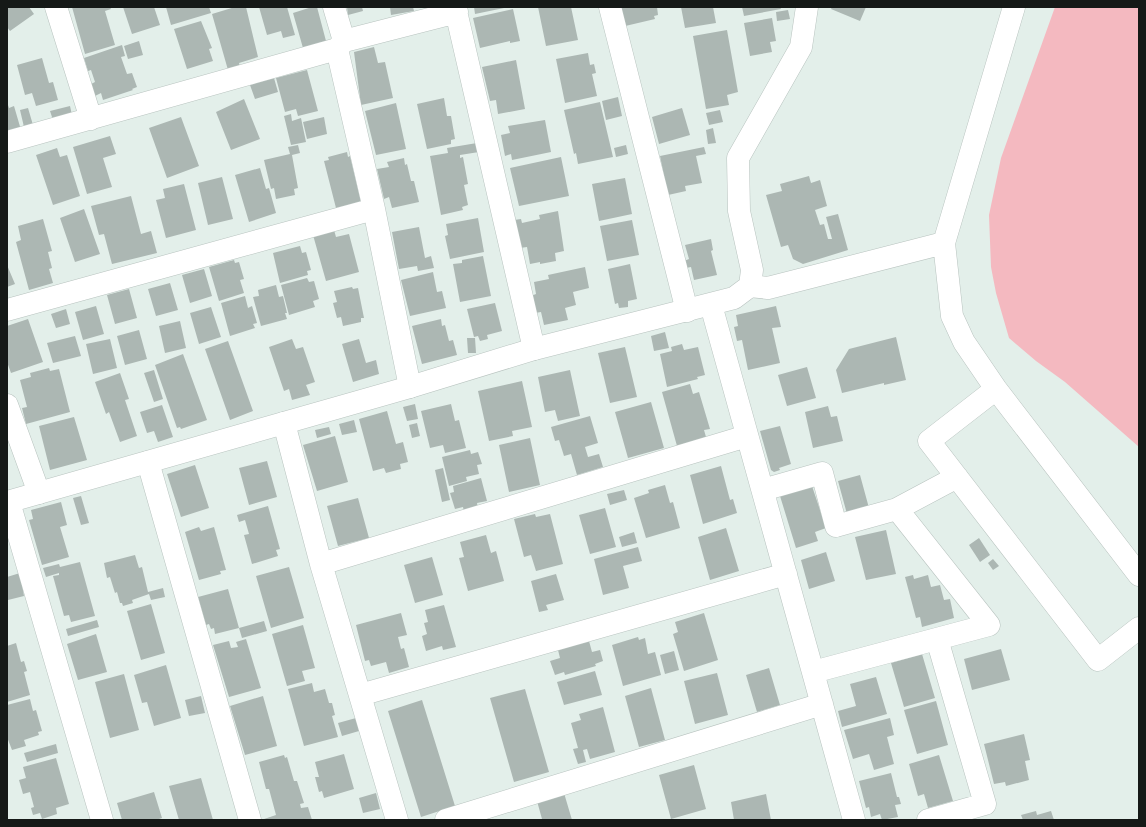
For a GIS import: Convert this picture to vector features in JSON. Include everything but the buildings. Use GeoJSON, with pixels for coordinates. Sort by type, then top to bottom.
{"type":"FeatureCollection","features":[{"type":"Feature","properties":{"kind":"street"},"geometry":{"type":"LineString","coordinates":[[56,7],[91,119]]}},
{"type":"Feature","properties":{"kind":"street"},"geometry":{"type":"LineString","coordinates":[[334,7],[340,45],[410,387]]}},
{"type":"Feature","properties":{"kind":"street"},"geometry":{"type":"LineString","coordinates":[[610,7],[687,311]]}},
{"type":"Feature","properties":{"kind":"street"},"geometry":{"type":"LineString","coordinates":[[750,286],[752,270],[739,211],[738,158],[801,47],[807,7]]}},
{"type":"Feature","properties":{"kind":"street"},"geometry":{"type":"LineString","coordinates":[[1014,7],[944,243],[952,316],[964,342],[996,389],[1139,576]]}},
{"type":"Feature","properties":{"kind":"street"},"geometry":{"type":"LineString","coordinates":[[7,142],[91,119],[456,9],[534,349]]}},
{"type":"Feature","properties":{"kind":"street"},"geometry":{"type":"LineString","coordinates":[[7,310],[374,209]]}},
{"type":"Feature","properties":{"kind":"street"},"geometry":{"type":"LineString","coordinates":[[102,820],[8,502],[410,387],[534,349],[734,298],[750,286],[768,288],[944,243]]}},
{"type":"Feature","properties":{"kind":"street"},"geometry":{"type":"LineString","coordinates":[[711,304],[854,820]]}},
{"type":"Feature","properties":{"kind":"street"},"geometry":{"type":"LineString","coordinates":[[996,389],[929,441],[1098,660],[1139,628]]}},
{"type":"Feature","properties":{"kind":"street"},"geometry":{"type":"LineString","coordinates":[[7,405],[39,493]]}},
{"type":"Feature","properties":{"kind":"street"},"geometry":{"type":"LineString","coordinates":[[284,423],[321,564],[397,820]]}},
{"type":"Feature","properties":{"kind":"street"},"geometry":{"type":"LineString","coordinates":[[321,564],[747,436]]}},
{"type":"Feature","properties":{"kind":"street"},"geometry":{"type":"LineString","coordinates":[[148,462],[250,820]]}},
{"type":"Feature","properties":{"kind":"street"},"geometry":{"type":"LineString","coordinates":[[762,490],[822,473],[836,526],[897,509],[957,477]]}},
{"type":"Feature","properties":{"kind":"street"},"geometry":{"type":"LineString","coordinates":[[813,672],[989,625],[897,509]]}},
{"type":"Feature","properties":{"kind":"street"},"geometry":{"type":"LineString","coordinates":[[360,695],[786,574]]}},
{"type":"Feature","properties":{"kind":"street"},"geometry":{"type":"LineString","coordinates":[[928,820],[985,804],[937,639]]}},
{"type":"Feature","properties":{"kind":"street"},"geometry":{"type":"LineString","coordinates":[[446,820],[822,704]]}},
{"type":"Feature","properties":{"kind":"shaded area"},"geometry":{"type":"Polygon","coordinates":[[[1055,7],[1139,7],[1139,447],[1065,382],[1036,361],[1009,338],[996,293],[991,267],[989,215],[1001,158],[1055,7]]]}}]}
